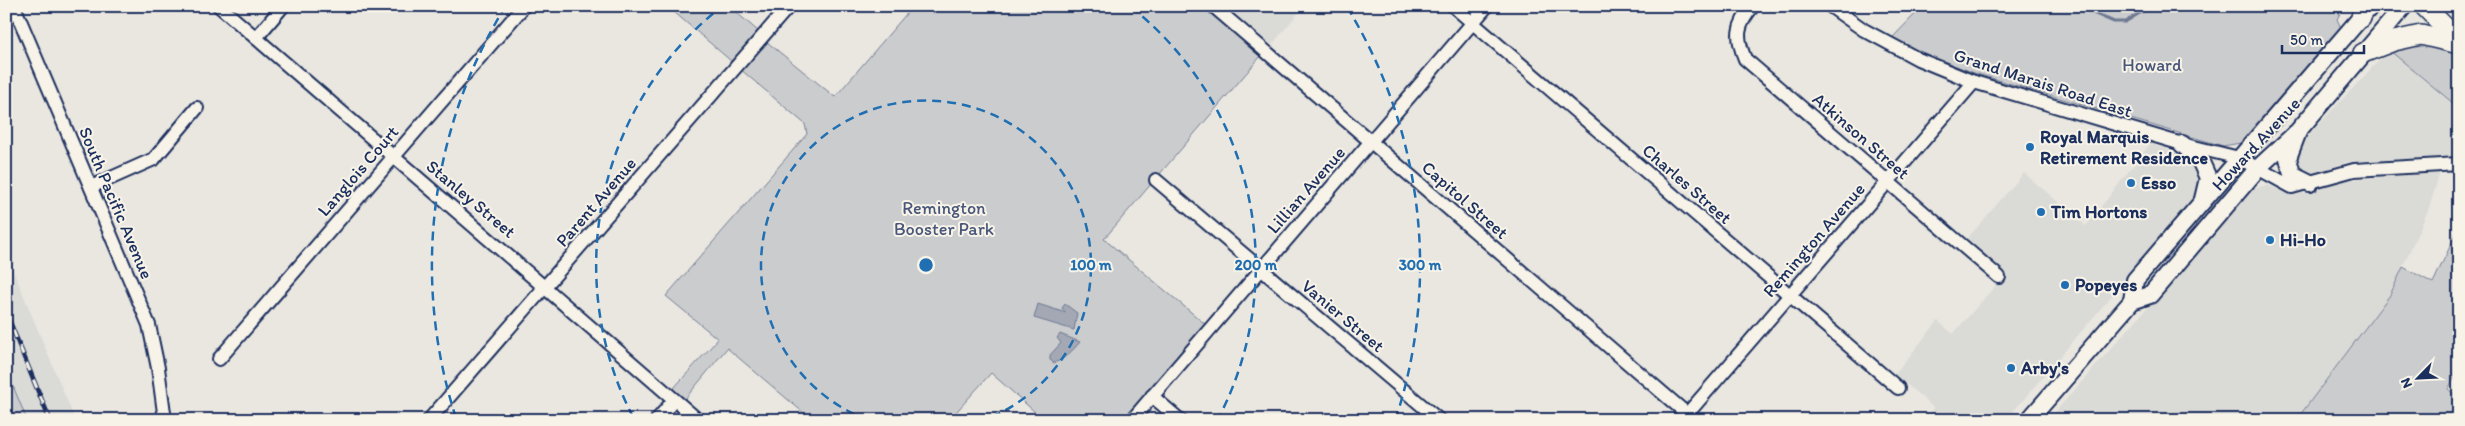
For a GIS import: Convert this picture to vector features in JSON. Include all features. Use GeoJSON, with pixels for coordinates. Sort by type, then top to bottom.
{"type":"FeatureCollection","features":[{"type":"Feature","properties":{"kind":"highway"},"geometry":{"type":"LineString","coordinates":[[2424,6],[2459,43]]}},
{"type":"Feature","properties":{"kind":"highway"},"geometry":{"type":"LineString","coordinates":[[2363,53],[2394,41],[2421,35],[2459,43]]}},
{"type":"Feature","properties":{"kind":"main road","name":"Howard Avenue"},"geometry":{"type":"LineString","coordinates":[[2029,420],[2132,301],[2150,295],[2258,168],[2298,131],[2404,6]]}},
{"type":"Feature","properties":{"kind":"main road","name":"Howard Avenue"},"geometry":{"type":"LineString","coordinates":[[2132,301],[2135,280],[2365,10]]}},
{"type":"Feature","properties":{"kind":"main road"},"geometry":{"type":"LineString","coordinates":[[2298,131],[2288,158],[2292,174],[2310,183]]}},
{"type":"Feature","properties":{"kind":"main road"},"geometry":{"type":"LineString","coordinates":[[2182,144],[2200,160],[2208,178],[2202,202]]}},
{"type":"Feature","properties":{"kind":"street","name":"South Pacific Avenue"},"geometry":{"type":"LineString","coordinates":[[14,6],[148,325],[158,368],[165,420]]}},
{"type":"Feature","properties":{"kind":"street","name":"Stanley Street"},"geometry":{"type":"LineString","coordinates":[[219,6],[526,269],[544,288],[698,420]]}},
{"type":"Feature","properties":{"kind":"street"},"geometry":{"type":"LineString","coordinates":[[256,38],[283,6]]}},
{"type":"Feature","properties":{"kind":"street","name":"Langlois Court"},"geometry":{"type":"LineString","coordinates":[[219,360],[524,6]]}},
{"type":"Feature","properties":{"kind":"street","name":"Parent Avenue"},"geometry":{"type":"LineString","coordinates":[[429,420],[789,6]]}},
{"type":"Feature","properties":{"kind":"street","name":"Capitol Street"},"geometry":{"type":"LineString","coordinates":[[1213,6],[1687,418]]}},
{"type":"Feature","properties":{"kind":"street","name":"Charles Street"},"geometry":{"type":"LineString","coordinates":[[1453,6],[1898,388]]}},
{"type":"Feature","properties":{"kind":"street","name":"Lillian Avenue"},"geometry":{"type":"LineString","coordinates":[[1132,420],[1487,6]]}},
{"type":"Feature","properties":{"kind":"street","name":"Atkinson Street"},"geometry":{"type":"LineString","coordinates":[[1752,6],[1740,27],[1738,40],[1746,59],[1999,278]]}},
{"type":"Feature","properties":{"kind":"street","name":"Grand Marais Road East"},"geometry":{"type":"LineString","coordinates":[[1830,6],[1864,30],[1918,59],[1974,82],[2182,144],[2240,158],[2292,187],[2354,170],[2459,164]]}},
{"type":"Feature","properties":{"kind":"street","name":"Remington Avenue"},"geometry":{"type":"LineString","coordinates":[[1687,418],[1790,295],[1974,82]]}},
{"type":"Feature","properties":{"kind":"street"},"geometry":{"type":"LineString","coordinates":[[91,187],[154,159],[197,108]]}},
{"type":"Feature","properties":{"kind":"street","name":"Vanier Street"},"geometry":{"type":"LineString","coordinates":[[1156,180],[1439,420]]}},
{"type":"Feature","properties":{"kind":"street"},"geometry":{"type":"LineString","coordinates":[[1152,396],[1180,420]]}},
{"type":"Feature","properties":{"kind":"street"},"geometry":{"type":"LineString","coordinates":[[657,420],[674,400]]}},
{"type":"Feature","properties":{"kind":"shaded area"},"geometry":{"type":"Polygon","coordinates":[[[1221,6],[1304,6],[1270,47],[1221,6]]]}},
{"type":"Feature","properties":{"kind":"shaded area"},"geometry":{"type":"Polygon","coordinates":[[[2389,50],[2459,108],[2459,157],[2347,162],[2313,174],[2302,170],[2297,158],[2302,142],[2389,50]]]}},
{"type":"Feature","properties":{"kind":"shaded area"},"geometry":{"type":"Polygon","coordinates":[[[2150,144],[2191,157],[2203,175],[2197,195],[2006,420],[1924,420],[1934,408],[1895,374],[1938,321],[1953,334],[2004,276],[1967,239],[2024,173],[2086,226],[2150,144]]]}},
{"type":"Feature","properties":{"kind":"shaded area"},"geometry":{"type":"Polygon","coordinates":[[[2440,172],[2429,208],[2390,295],[2300,415],[2305,420],[2048,420],[2252,189],[2267,185],[2291,194],[2310,193],[2338,181],[2440,172]]]}},
{"type":"Feature","properties":{"kind":"shaded area"},"geometry":{"type":"Polygon","coordinates":[[[6,253],[75,420],[27,420],[6,369],[6,253]]]}},
{"type":"Feature","properties":{"kind":"shaded area"},"geometry":{"type":"Polygon","coordinates":[[[1038,304],[1066,313],[1062,308],[1065,304],[1077,313],[1074,330],[1034,318],[1038,304]]]}},
{"type":"Feature","properties":{"kind":"shaded area"},"geometry":{"type":"Polygon","coordinates":[[[1060,334],[1080,342],[1065,357],[1054,363],[1050,360],[1050,355],[1061,343],[1057,338],[1060,334]]]}},
{"type":"Feature","properties":{"kind":"green space"},"geometry":{"type":"Polygon","coordinates":[[[667,6],[729,6],[759,32],[731,61],[667,6]]]}},
{"type":"Feature","properties":{"kind":"green space","name":"Remington Booster Park"},"geometry":{"type":"Polygon","coordinates":[[[913,6],[1204,6],[1261,56],[1104,239],[1205,324],[1127,420],[1044,420],[991,373],[949,420],[812,420],[727,348],[685,399],[673,389],[718,339],[666,296],[807,134],[805,124],[740,69],[767,42],[835,97],[913,6]]]}},
{"type":"Feature","properties":{"kind":"green space","name":"Howard"},"geometry":{"type":"Polygon","coordinates":[[[1923,6],[2215,6],[2220,11],[2226,6],[2234,6],[2237,9],[2240,6],[2344,6],[2337,19],[2341,28],[2241,143],[2223,146],[1974,73],[1892,38],[1923,6]]]}},
{"type":"Feature","properties":{"kind":"green space"},"geometry":{"type":"Polygon","coordinates":[[[2410,43],[2451,49],[2459,56],[2459,108],[2389,50],[2410,43]]]}},
{"type":"Feature","properties":{"kind":"green space"},"geometry":{"type":"Polygon","coordinates":[[[2459,227],[2459,370],[2448,389],[2459,398],[2459,420],[2305,420],[2300,415],[2390,295],[2403,267],[2433,283],[2459,227]]]}},
{"type":"Feature","properties":{"kind":"green space"},"geometry":{"type":"Polygon","coordinates":[[[6,369],[27,420],[6,420],[6,369]]]}},
{"type":"Feature","properties":{"kind":"waterway"},"geometry":{"type":"LineString","coordinates":[[2077,6],[2114,22],[2125,22],[2143,11]]}},
{"type":"Feature","properties":{"kind":"railway"},"geometry":{"type":"LineString","coordinates":[[6,313],[50,420]]}},
{"type":"Feature","properties":{"kind":"place","name":"Royal Marquis Retirement Residence"},"geometry":{"type":"Point","coordinates":[2030,147]}},
{"type":"Feature","properties":{"kind":"place","name":"Esso"},"geometry":{"type":"Point","coordinates":[2131,183]}},
{"type":"Feature","properties":{"kind":"place","name":"Tim Hortons"},"geometry":{"type":"Point","coordinates":[2041,212]}},
{"type":"Feature","properties":{"kind":"place","name":"Hi-Ho"},"geometry":{"type":"Point","coordinates":[2270,240]}},
{"type":"Feature","properties":{"kind":"place","name":"Popeyes"},"geometry":{"type":"Point","coordinates":[2065,285]}},
{"type":"Feature","properties":{"kind":"place","name":"Arby's"},"geometry":{"type":"Point","coordinates":[2011,368]}}]}
